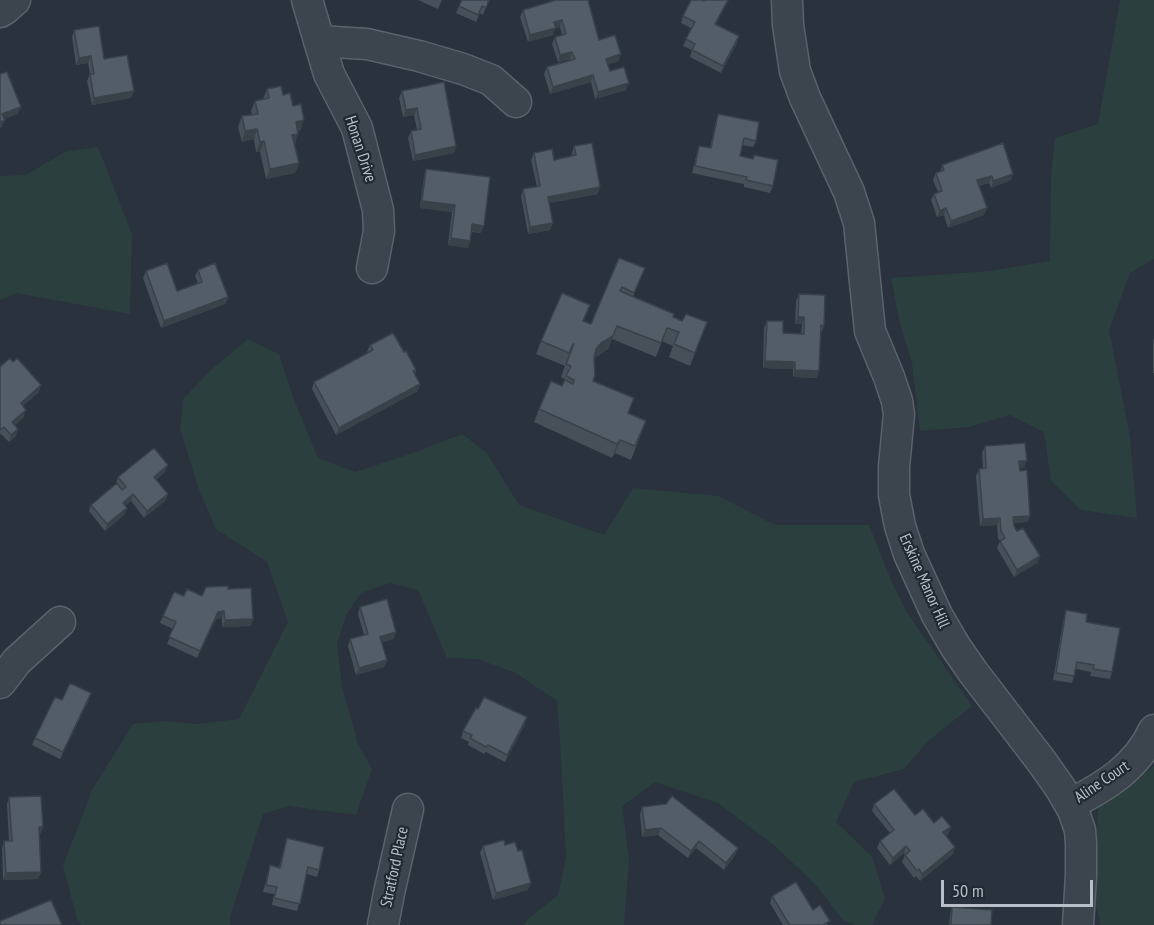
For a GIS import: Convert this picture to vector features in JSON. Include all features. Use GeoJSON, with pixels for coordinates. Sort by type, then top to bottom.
{"type":"FeatureCollection","features":[{"type":"Feature","properties":{"kind":"street"},"geometry":{"type":"LineString","coordinates":[[0,12],[15,0]]}},
{"type":"Feature","properties":{"kind":"street","name":"Honan Drive"},"geometry":{"type":"LineString","coordinates":[[307,0],[329,74],[357,128],[378,210],[379,231],[372,268]]}},
{"type":"Feature","properties":{"kind":"street","name":"Erskine Manor Hill"},"geometry":{"type":"LineString","coordinates":[[787,0],[788,25],[795,71],[805,98],[849,192],[859,223],[870,331],[889,377],[899,414],[894,495],[900,526],[909,554],[937,615],[955,646],[972,672],[1042,762],[1070,804],[1080,830],[1081,844],[1078,925]]}},
{"type":"Feature","properties":{"kind":"street"},"geometry":{"type":"LineString","coordinates":[[319,41],[367,44],[463,69],[491,80],[516,102]]}},
{"type":"Feature","properties":{"kind":"street"},"geometry":{"type":"LineString","coordinates":[[0,683],[17,661],[60,622]]}},
{"type":"Feature","properties":{"kind":"street","name":"Aline Court"},"geometry":{"type":"LineString","coordinates":[[1070,804],[1088,795],[1133,763],[1147,745],[1154,730]]}},
{"type":"Feature","properties":{"kind":"street","name":"Stratford Place"},"geometry":{"type":"LineString","coordinates":[[383,925],[408,810]]}},
{"type":"Feature","properties":{"kind":"shaded area"},"geometry":{"type":"Polygon","coordinates":[[[1120,0],[1154,0],[1154,259],[1130,273],[1109,330],[1130,437],[1137,518],[1081,510],[1051,481],[1044,432],[1010,415],[969,427],[920,431],[912,363],[899,320],[891,278],[990,271],[1050,261],[1051,177],[1055,138],[1098,124],[1120,0]]]}},
{"type":"Feature","properties":{"kind":"shaded area"},"geometry":{"type":"Polygon","coordinates":[[[98,147],[132,234],[130,314],[16,293],[0,300],[0,176],[26,175],[65,152],[98,147]]]}},
{"type":"Feature","properties":{"kind":"shaded area"},"geometry":{"type":"Polygon","coordinates":[[[248,339],[279,354],[293,397],[318,458],[355,472],[462,434],[487,453],[519,505],[604,535],[633,488],[718,496],[775,525],[869,525],[906,611],[972,706],[928,741],[904,769],[854,782],[836,822],[872,857],[885,898],[872,925],[855,925],[843,920],[816,885],[774,845],[718,803],[655,782],[622,806],[629,860],[624,925],[524,925],[528,919],[558,895],[566,858],[557,701],[516,673],[477,659],[447,658],[418,590],[390,583],[361,593],[346,615],[337,644],[342,686],[358,744],[372,769],[356,815],[289,806],[263,814],[230,917],[230,925],[81,925],[77,919],[63,866],[92,790],[133,724],[167,721],[196,724],[239,719],[288,622],[267,562],[216,529],[199,490],[180,429],[183,399],[212,369],[248,339]]]}},
{"type":"Feature","properties":{"kind":"shaded area"},"geometry":{"type":"Polygon","coordinates":[[[1154,766],[1154,925],[1101,925],[1095,902],[1098,803],[1154,766]]]}},
{"type":"Feature","properties":{"kind":"building"},"geometry":{"type":"Polygon","coordinates":[[[462,0],[489,0],[486,8],[482,6],[478,15],[459,6],[462,0]]]}},
{"type":"Feature","properties":{"kind":"building"},"geometry":{"type":"Polygon","coordinates":[[[556,0],[588,0],[599,40],[615,35],[621,54],[606,59],[610,71],[624,67],[629,83],[598,92],[593,75],[553,87],[547,67],[575,59],[572,52],[560,55],[555,37],[566,34],[562,20],[554,22],[556,28],[530,35],[523,10],[556,0]]]}},
{"type":"Feature","properties":{"kind":"building"},"geometry":{"type":"Polygon","coordinates":[[[691,0],[728,0],[715,24],[739,36],[723,66],[692,50],[695,44],[686,39],[695,22],[683,16],[691,0]]]}},
{"type":"Feature","properties":{"kind":"building"},"geometry":{"type":"Polygon","coordinates":[[[99,26],[104,59],[127,55],[134,91],[94,98],[90,74],[94,74],[91,56],[79,58],[74,30],[99,26]]]}},
{"type":"Feature","properties":{"kind":"building"},"geometry":{"type":"Polygon","coordinates":[[[7,72],[21,107],[2,114],[5,120],[0,122],[0,74],[7,72]]]}},
{"type":"Feature","properties":{"kind":"building"},"geometry":{"type":"Polygon","coordinates":[[[444,82],[456,146],[415,155],[411,131],[421,129],[417,108],[406,110],[402,91],[444,82]]]}},
{"type":"Feature","properties":{"kind":"building"},"geometry":{"type":"Polygon","coordinates":[[[281,86],[283,95],[290,93],[293,106],[301,104],[304,120],[296,122],[298,134],[292,135],[299,163],[270,169],[264,141],[260,142],[257,129],[245,131],[242,116],[258,114],[255,101],[269,98],[267,89],[281,86]]]}},
{"type":"Feature","properties":{"kind":"building"},"geometry":{"type":"Polygon","coordinates":[[[718,114],[759,122],[756,141],[744,138],[740,156],[753,159],[754,155],[778,160],[773,186],[746,180],[747,177],[695,166],[699,146],[711,148],[718,114]]]}},
{"type":"Feature","properties":{"kind":"building"},"geometry":{"type":"Polygon","coordinates":[[[592,143],[600,187],[548,197],[553,223],[530,227],[523,189],[540,186],[534,153],[552,149],[554,160],[576,155],[574,146],[592,143]]]}},
{"type":"Feature","properties":{"kind":"building"},"geometry":{"type":"Polygon","coordinates":[[[1003,143],[1013,174],[993,181],[992,176],[977,180],[987,208],[951,221],[946,208],[940,211],[934,194],[942,191],[936,173],[944,170],[942,165],[1003,143]]]}},
{"type":"Feature","properties":{"kind":"building"},"geometry":{"type":"Polygon","coordinates":[[[426,169],[490,177],[484,226],[472,224],[470,241],[451,238],[455,205],[422,201],[426,169]]]}},
{"type":"Feature","properties":{"kind":"building"},"geometry":{"type":"Polygon","coordinates":[[[619,258],[645,268],[634,293],[622,287],[620,291],[674,314],[673,317],[682,321],[686,314],[707,322],[695,353],[674,344],[679,332],[667,328],[661,343],[617,326],[613,336],[596,349],[593,381],[634,398],[628,413],[646,421],[635,446],[620,440],[617,444],[539,409],[551,381],[562,386],[565,380],[573,384],[574,380],[566,376],[571,366],[566,364],[574,344],[569,353],[541,341],[562,293],[590,305],[583,321],[591,324],[619,258]]]}},
{"type":"Feature","properties":{"kind":"building"},"geometry":{"type":"Polygon","coordinates":[[[167,263],[177,291],[202,282],[198,270],[215,263],[228,297],[164,321],[146,271],[167,263]]]}},
{"type":"Feature","properties":{"kind":"building"},"geometry":{"type":"Polygon","coordinates":[[[799,294],[825,295],[819,371],[795,370],[795,362],[765,361],[767,321],[783,321],[783,333],[804,334],[804,317],[798,317],[799,294]]]}},
{"type":"Feature","properties":{"kind":"building"},"geometry":{"type":"Polygon","coordinates":[[[393,333],[404,352],[406,351],[420,384],[339,428],[314,382],[373,350],[370,345],[393,333]]]}},
{"type":"Feature","properties":{"kind":"building"},"geometry":{"type":"Polygon","coordinates":[[[10,358],[13,362],[17,358],[41,385],[21,403],[26,410],[12,422],[18,429],[11,435],[4,427],[0,430],[0,367],[10,358]]]}},
{"type":"Feature","properties":{"kind":"building"},"geometry":{"type":"Polygon","coordinates":[[[1025,443],[1027,461],[1019,461],[1020,471],[1027,470],[1030,516],[1013,517],[1014,526],[1017,531],[1023,528],[1040,556],[1017,570],[1000,541],[1005,538],[1001,531],[1000,518],[983,519],[979,469],[986,468],[985,446],[1025,443]]]}},
{"type":"Feature","properties":{"kind":"building"},"geometry":{"type":"Polygon","coordinates":[[[154,448],[168,465],[154,477],[168,494],[147,511],[133,494],[123,503],[127,508],[107,524],[91,505],[117,483],[122,490],[126,487],[118,477],[154,448]]]}},
{"type":"Feature","properties":{"kind":"building"},"geometry":{"type":"Polygon","coordinates":[[[228,586],[228,589],[251,588],[253,619],[225,620],[224,611],[218,612],[200,651],[169,637],[176,622],[163,616],[174,592],[184,596],[187,589],[202,596],[206,587],[228,586]]]}},
{"type":"Feature","properties":{"kind":"building"},"geometry":{"type":"Polygon","coordinates":[[[387,599],[396,632],[380,637],[387,660],[359,668],[350,639],[368,634],[360,607],[387,599]]]}},
{"type":"Feature","properties":{"kind":"building"},"geometry":{"type":"Polygon","coordinates":[[[1066,610],[1087,614],[1086,622],[1120,628],[1112,672],[1093,669],[1094,665],[1077,662],[1074,676],[1056,673],[1066,610]]]}},
{"type":"Feature","properties":{"kind":"building"},"geometry":{"type":"Polygon","coordinates":[[[70,683],[91,693],[63,752],[35,738],[55,697],[62,700],[70,683]]]}},
{"type":"Feature","properties":{"kind":"building"},"geometry":{"type":"Polygon","coordinates":[[[484,697],[527,717],[507,755],[488,745],[486,747],[470,738],[472,735],[463,731],[484,697]]]}},
{"type":"Feature","properties":{"kind":"building"},"geometry":{"type":"Polygon","coordinates":[[[894,789],[915,815],[923,809],[934,823],[942,816],[951,827],[943,832],[955,847],[922,874],[905,855],[910,851],[906,846],[893,858],[880,841],[894,830],[874,804],[894,789]]]}},
{"type":"Feature","properties":{"kind":"building"},"geometry":{"type":"Polygon","coordinates":[[[41,796],[43,827],[39,827],[41,872],[6,873],[4,841],[12,841],[9,797],[41,796]]]}},
{"type":"Feature","properties":{"kind":"building"},"geometry":{"type":"Polygon","coordinates":[[[672,796],[738,848],[726,863],[699,841],[691,851],[661,828],[645,830],[642,807],[666,804],[672,796]]]}},
{"type":"Feature","properties":{"kind":"building"},"geometry":{"type":"Polygon","coordinates":[[[287,838],[324,847],[319,870],[308,867],[300,904],[274,898],[277,887],[266,885],[270,865],[280,868],[287,838]]]}},
{"type":"Feature","properties":{"kind":"building"},"geometry":{"type":"Polygon","coordinates":[[[504,840],[505,845],[515,842],[518,851],[522,850],[531,883],[496,893],[483,846],[504,840]]]}},
{"type":"Feature","properties":{"kind":"building"},"geometry":{"type":"Polygon","coordinates":[[[796,882],[813,910],[820,905],[830,921],[823,925],[789,925],[772,896],[796,882]]]}},
{"type":"Feature","properties":{"kind":"building"},"geometry":{"type":"Polygon","coordinates":[[[51,900],[62,925],[0,925],[0,921],[51,900]]]}},
{"type":"Feature","properties":{"kind":"building"},"geometry":{"type":"Polygon","coordinates":[[[952,907],[992,910],[991,925],[949,925],[952,907]]]}}]}
